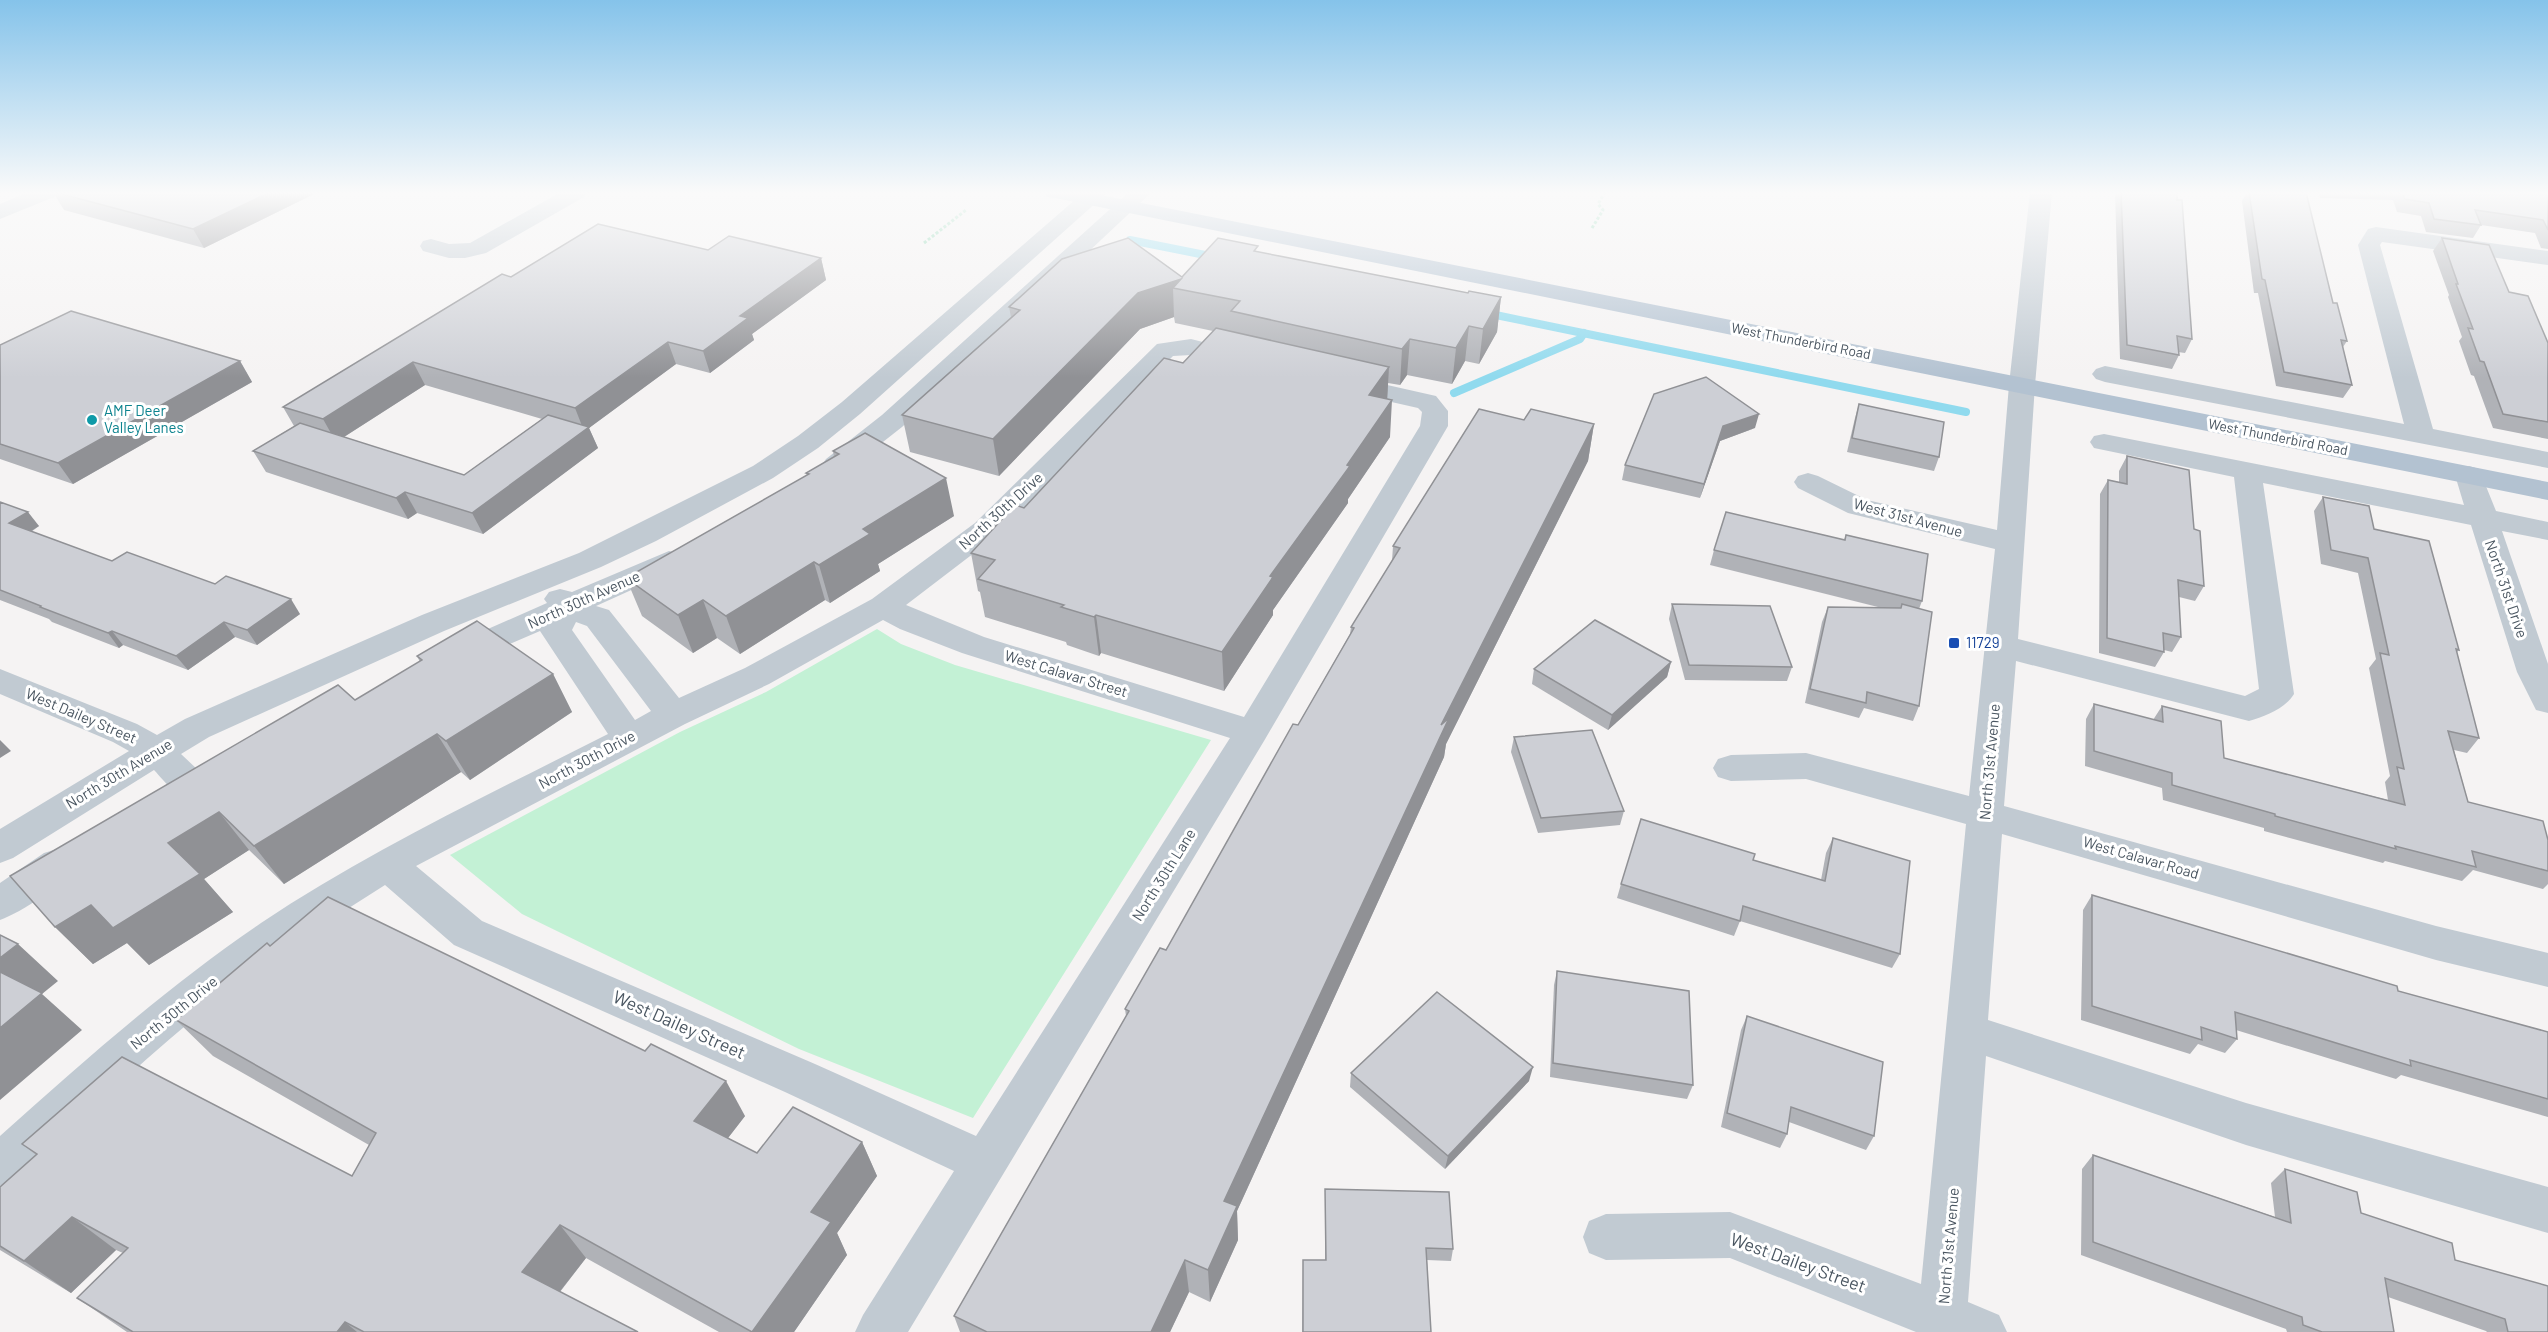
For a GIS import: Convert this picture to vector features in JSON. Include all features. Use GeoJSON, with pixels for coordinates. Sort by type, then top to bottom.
{"type":"FeatureCollection","features":[{"type":"Feature","properties":{"kind":"main road","name":"West Thunderbird Road"},"geometry":{"type":"LineString","coordinates":[[1397,254],[2022,385],[2548,491]]}},
{"type":"Feature","properties":{"kind":"street","name":"North 30th Avenue"},"geometry":{"type":"LineString","coordinates":[[0,848],[73,801],[197,728],[433,623],[545,578],[655,529],[763,472],[808,442],[851,408],[1026,254]]}},
{"type":"Feature","properties":{"kind":"street"},"geometry":{"type":"LineString","coordinates":[[813,480],[892,421],[1073,254]]}},
{"type":"Feature","properties":{"kind":"street","name":"North 31st Avenue"},"geometry":{"type":"LineString","coordinates":[[1955,1327],[1968,1032],[1985,815],[2011,543],[2022,385],[2036,254]]}},
{"type":"Feature","properties":{"kind":"street"},"geometry":{"type":"LineString","coordinates":[[2372,254],[2421,435]]}},
{"type":"Feature","properties":{"kind":"street"},"geometry":{"type":"LineString","coordinates":[[2520,254],[2548,258]]}},
{"type":"Feature","properties":{"kind":"street","name":"North 30th Drive"},"geometry":{"type":"LineString","coordinates":[[0,1165],[96,1077],[178,1007],[275,935],[387,864],[673,715],[757,676],[883,606],[985,530],[1166,349],[1191,347],[1269,365]]}},
{"type":"Feature","properties":{"kind":"street","name":"West Thunderbird Road"},"geometry":{"type":"LineString","coordinates":[[2106,374],[2548,460]]}},
{"type":"Feature","properties":{"kind":"street","name":"North 30th Lane"},"geometry":{"type":"LineString","coordinates":[[880,1332],[1252,732],[1434,426],[1435,411],[1426,402],[1314,376]]}},
{"type":"Feature","properties":{"kind":"street"},"geometry":{"type":"LineString","coordinates":[[2104,442],[2548,531]]}},
{"type":"Feature","properties":{"kind":"street"},"geometry":{"type":"LineString","coordinates":[[2000,646],[2249,709],[2277,694],[2247,469]]}},
{"type":"Feature","properties":{"kind":"street","name":"North 31st Drive"},"geometry":{"type":"LineString","coordinates":[[2469,475],[2534,672],[2548,701]]}},
{"type":"Feature","properties":{"kind":"street","name":"West 31st Avenue"},"geometry":{"type":"LineString","coordinates":[[1808,482],[1858,507],[2011,543]]}},
{"type":"Feature","properties":{"kind":"street","name":"North 30th Avenue"},"geometry":{"type":"LineString","coordinates":[[430,667],[698,547]]}},
{"type":"Feature","properties":{"kind":"street"},"geometry":{"type":"LineString","coordinates":[[545,578],[567,607],[598,618],[673,715]]}},
{"type":"Feature","properties":{"kind":"street","name":"West Calavar Street"},"geometry":{"type":"LineString","coordinates":[[883,606],[911,621],[973,645],[1252,732]]}},
{"type":"Feature","properties":{"kind":"street"},"geometry":{"type":"LineString","coordinates":[[567,607],[556,631],[629,738]]}},
{"type":"Feature","properties":{"kind":"street","name":"West Dailey Street"},"geometry":{"type":"LineString","coordinates":[[0,681],[125,733],[157,751],[172,789],[216,764]]}},
{"type":"Feature","properties":{"kind":"street","name":"West Calavar Road"},"geometry":{"type":"LineString","coordinates":[[1731,768],[1806,766],[2436,943],[2548,970]]}},
{"type":"Feature","properties":{"kind":"street"},"geometry":{"type":"LineString","coordinates":[[0,904],[84,845]]}},
{"type":"Feature","properties":{"kind":"street","name":"West Dailey Street"},"geometry":{"type":"LineString","coordinates":[[387,864],[468,933],[800,1078],[986,1163]]}},
{"type":"Feature","properties":{"kind":"street"},"geometry":{"type":"LineString","coordinates":[[1968,1032],[2246,1124],[2548,1210]]}},
{"type":"Feature","properties":{"kind":"street","name":"West Dailey Street"},"geometry":{"type":"LineString","coordinates":[[1606,1237],[1730,1235],[1955,1327]]}},
{"type":"Feature","properties":{"kind":"green space"},"geometry":{"type":"Polygon","coordinates":[[[877,629],[901,644],[955,665],[1211,740],[973,1118],[799,1049],[522,914],[450,855],[680,732],[766,692],[877,629]]]}},
{"type":"Feature","properties":{"kind":"building"},"geometry":{"type":"Polygon","coordinates":[[[548,254],[805,254],[821,258],[740,316],[748,318],[703,351],[668,342],[575,408],[413,362],[323,419],[283,407],[502,274],[511,277],[548,254]]]}},
{"type":"Feature","properties":{"kind":"building"},"geometry":{"type":"Polygon","coordinates":[[[1077,254],[1150,254],[1182,277],[1203,254],[1270,254],[1468,293],[1469,291],[1501,297],[1483,329],[1469,326],[1456,348],[1410,339],[1402,349],[1231,311],[1240,301],[1173,288],[1181,279],[1138,293],[993,439],[902,415],[1020,310],[1009,307],[1062,259],[1077,254]]]}},
{"type":"Feature","properties":{"kind":"building"},"geometry":{"type":"Polygon","coordinates":[[[2123,254],[2186,254],[2192,339],[2177,336],[2179,355],[2127,345],[2123,254]]]}},
{"type":"Feature","properties":{"kind":"building"},"geometry":{"type":"Polygon","coordinates":[[[2258,254],[2321,254],[2333,303],[2337,303],[2347,341],[2341,340],[2352,385],[2284,372],[2265,280],[2262,279],[2258,254]]]}},
{"type":"Feature","properties":{"kind":"building"},"geometry":{"type":"Polygon","coordinates":[[[2448,254],[2493,254],[2509,292],[2528,296],[2548,343],[2548,422],[2503,414],[2484,362],[2480,361],[2468,328],[2473,329],[2456,284],[2458,284],[2448,254]]]}},
{"type":"Feature","properties":{"kind":"building","name":"AMF Deer Valley Lanes"},"geometry":{"type":"Polygon","coordinates":[[[71,311],[240,361],[58,463],[0,444],[0,345],[71,311]]]}},
{"type":"Feature","properties":{"kind":"building"},"geometry":{"type":"Polygon","coordinates":[[[1216,328],[1389,367],[1369,395],[1392,400],[1347,465],[1350,466],[1270,576],[1273,577],[1222,652],[1096,615],[1094,617],[1061,607],[1064,605],[978,579],[995,560],[971,553],[1015,505],[1024,508],[1164,358],[1183,363],[1216,328]]]}},
{"type":"Feature","properties":{"kind":"building"},"geometry":{"type":"Polygon","coordinates":[[[1706,377],[1759,414],[1723,426],[1704,484],[1625,465],[1654,394],[1706,377]]]}},
{"type":"Feature","properties":{"kind":"building"},"geometry":{"type":"Polygon","coordinates":[[[1859,404],[1944,422],[1939,457],[1852,438],[1859,404]]]}},
{"type":"Feature","properties":{"kind":"building"},"geometry":{"type":"Polygon","coordinates":[[[1479,409],[1524,420],[1531,409],[1594,424],[1441,725],[1449,718],[1224,1201],[1237,1206],[1208,1270],[1185,1260],[1151,1332],[987,1332],[954,1316],[1129,1011],[1125,1009],[1160,948],[1166,950],[1293,724],[1298,725],[1354,628],[1351,627],[1400,548],[1393,546],[1479,409]]]}},
{"type":"Feature","properties":{"kind":"building"},"geometry":{"type":"Polygon","coordinates":[[[548,415],[589,427],[472,513],[405,492],[396,498],[253,451],[300,423],[464,475],[548,415]]]}},
{"type":"Feature","properties":{"kind":"building"},"geometry":{"type":"Polygon","coordinates":[[[865,433],[946,478],[863,529],[870,534],[819,565],[814,562],[726,616],[703,600],[678,615],[626,578],[809,474],[806,473],[839,454],[833,451],[865,433]]]}},
{"type":"Feature","properties":{"kind":"building"},"geometry":{"type":"Polygon","coordinates":[[[2127,456],[2189,470],[2194,529],[2200,531],[2204,586],[2178,580],[2181,637],[2163,633],[2164,652],[2107,638],[2108,480],[2127,484],[2127,456]]]}},
{"type":"Feature","properties":{"kind":"building"},"geometry":{"type":"Polygon","coordinates":[[[2323,497],[2369,506],[2374,529],[2429,541],[2459,650],[2456,649],[2479,738],[2448,731],[2468,802],[2543,821],[2548,840],[2548,871],[2472,851],[2476,867],[2395,846],[2396,849],[2172,785],[2172,773],[2094,751],[2094,704],[2163,722],[2162,706],[2221,721],[2224,758],[2405,805],[2397,767],[2404,769],[2380,653],[2389,655],[2368,558],[2331,550],[2323,497]]]}},
{"type":"Feature","properties":{"kind":"building"},"geometry":{"type":"Polygon","coordinates":[[[0,502],[28,512],[9,523],[112,561],[127,552],[215,584],[226,576],[291,599],[247,630],[224,622],[176,656],[112,631],[108,633],[0,590],[0,502]]]}},
{"type":"Feature","properties":{"kind":"building"},"geometry":{"type":"Polygon","coordinates":[[[1726,512],[1845,540],[1846,535],[1928,554],[1922,601],[1714,550],[1726,512]]]}},
{"type":"Feature","properties":{"kind":"building"},"geometry":{"type":"Polygon","coordinates":[[[1672,604],[1770,606],[1792,667],[1689,665],[1672,604]]]}},
{"type":"Feature","properties":{"kind":"building"},"geometry":{"type":"Polygon","coordinates":[[[1902,604],[1932,612],[1919,706],[1867,692],[1866,703],[1810,689],[1828,607],[1901,608],[1902,604]]]}},
{"type":"Feature","properties":{"kind":"building"},"geometry":{"type":"Polygon","coordinates":[[[1595,620],[1671,662],[1612,715],[1534,669],[1595,620]]]}},
{"type":"Feature","properties":{"kind":"building"},"geometry":{"type":"Polygon","coordinates":[[[477,621],[553,674],[446,741],[437,734],[254,846],[219,812],[168,843],[200,874],[113,928],[91,905],[55,927],[10,876],[338,685],[355,700],[422,660],[417,656],[477,621]]]}},
{"type":"Feature","properties":{"kind":"building"},"geometry":{"type":"Polygon","coordinates":[[[1592,730],[1624,811],[1541,818],[1514,737],[1592,730]]]}},
{"type":"Feature","properties":{"kind":"building"},"geometry":{"type":"Polygon","coordinates":[[[1641,819],[1755,854],[1753,860],[1825,881],[1833,838],[1910,861],[1900,954],[1743,906],[1740,921],[1621,884],[1641,819]]]}},
{"type":"Feature","properties":{"kind":"building"},"geometry":{"type":"Polygon","coordinates":[[[2092,895],[2397,986],[2398,991],[2548,1032],[2548,1099],[2410,1060],[2411,1066],[2235,1012],[2237,1039],[2201,1027],[2202,1040],[2092,1006],[2092,895]]]}},
{"type":"Feature","properties":{"kind":"building"},"geometry":{"type":"Polygon","coordinates":[[[328,897],[645,1051],[651,1044],[726,1081],[694,1121],[757,1153],[793,1107],[862,1142],[811,1212],[831,1222],[752,1332],[560,1225],[522,1272],[638,1332],[364,1332],[345,1322],[337,1332],[133,1332],[77,1298],[128,1248],[72,1217],[24,1261],[0,1246],[0,1187],[37,1154],[22,1144],[122,1057],[352,1176],[376,1133],[176,1020],[267,943],[270,946],[328,897]]]}},
{"type":"Feature","properties":{"kind":"building"},"geometry":{"type":"Polygon","coordinates":[[[0,935],[18,944],[0,958],[0,935]]]}},
{"type":"Feature","properties":{"kind":"building"},"geometry":{"type":"Polygon","coordinates":[[[1557,971],[1689,991],[1693,1085],[1553,1063],[1557,971]]]}},
{"type":"Feature","properties":{"kind":"building"},"geometry":{"type":"Polygon","coordinates":[[[0,972],[42,993],[0,1028],[0,972]]]}},
{"type":"Feature","properties":{"kind":"building"},"geometry":{"type":"Polygon","coordinates":[[[1437,992],[1533,1067],[1448,1156],[1351,1073],[1437,992]]]}},
{"type":"Feature","properties":{"kind":"building"},"geometry":{"type":"Polygon","coordinates":[[[1747,1016],[1883,1062],[1874,1136],[1791,1107],[1787,1134],[1727,1113],[1747,1016]]]}},
{"type":"Feature","properties":{"kind":"building"},"geometry":{"type":"Polygon","coordinates":[[[2093,1155],[2291,1223],[2285,1169],[2357,1192],[2361,1213],[2452,1243],[2455,1260],[2548,1286],[2548,1332],[2508,1332],[2505,1319],[2385,1278],[2394,1332],[2322,1332],[2303,1325],[2302,1317],[2093,1242],[2093,1155]]]}},
{"type":"Feature","properties":{"kind":"building"},"geometry":{"type":"Polygon","coordinates":[[[1325,1189],[1449,1192],[1453,1249],[1426,1248],[1431,1332],[1303,1332],[1303,1260],[1326,1260],[1325,1189]]]}},
{"type":"Feature","properties":{"kind":"waterway"},"geometry":{"type":"LineString","coordinates":[[1201,254],[1215,257]]}},
{"type":"Feature","properties":{"kind":"waterway"},"geometry":{"type":"LineString","coordinates":[[1486,313],[1584,333]]}},
{"type":"Feature","properties":{"kind":"waterway"},"geometry":{"type":"LineString","coordinates":[[1454,393],[1580,339],[1584,333]]}},
{"type":"Feature","properties":{"kind":"waterway"},"geometry":{"type":"LineString","coordinates":[[1584,333],[1966,412]]}},
{"type":"Feature","properties":{"kind":"place","name":"AMF Deer Valley Lanes"},"geometry":{"type":"Point","coordinates":[92,420]}},
{"type":"Feature","properties":{"kind":"place","name":"11729"},"geometry":{"type":"Point","coordinates":[1954,643]}}]}
